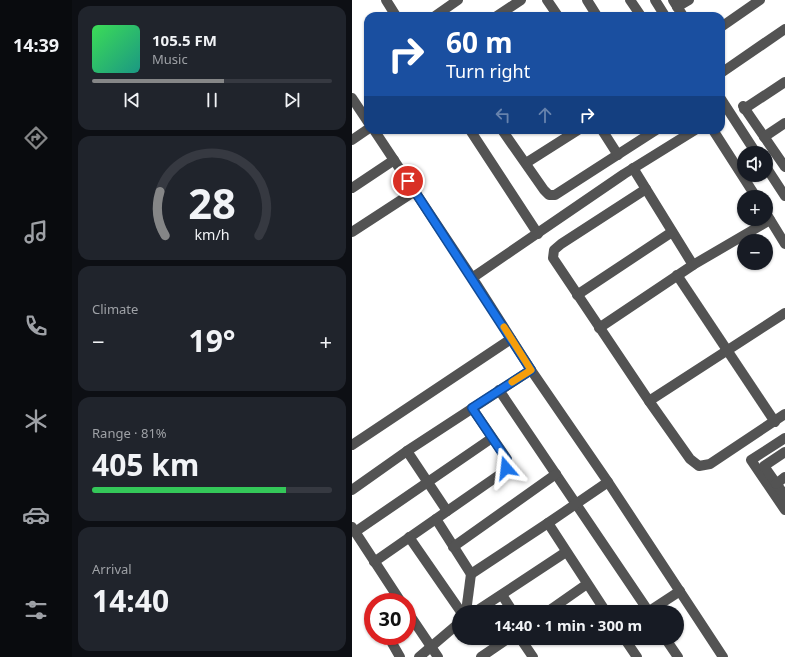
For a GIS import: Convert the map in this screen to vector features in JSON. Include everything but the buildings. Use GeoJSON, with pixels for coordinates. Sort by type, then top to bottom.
{"type":"FeatureCollection","features":[{"type":"Feature","properties":{"kind":"street"},"geometry":{"type":"LineString","coordinates":[[386,0],[394,12]]}},
{"type":"Feature","properties":{"kind":"street"},"geometry":{"type":"LineString","coordinates":[[441,12],[458,0]]}},
{"type":"Feature","properties":{"kind":"street"},"geometry":{"type":"LineString","coordinates":[[503,12],[520,0]]}},
{"type":"Feature","properties":{"kind":"street"},"geometry":{"type":"LineString","coordinates":[[547,0],[555,12]]}},
{"type":"Feature","properties":{"kind":"street"},"geometry":{"type":"LineString","coordinates":[[587,0],[594,12]]}},
{"type":"Feature","properties":{"kind":"street"},"geometry":{"type":"LineString","coordinates":[[630,0],[638,12]]}},
{"type":"Feature","properties":{"kind":"street"},"geometry":{"type":"LineString","coordinates":[[655,0],[663,12]]}},
{"type":"Feature","properties":{"kind":"street"},"geometry":{"type":"LineString","coordinates":[[678,8],[689,0]]}},
{"type":"Feature","properties":{"kind":"street"},"geometry":{"type":"LineString","coordinates":[[725,24],[760,0]]}},
{"type":"Feature","properties":{"kind":"street"},"geometry":{"type":"LineString","coordinates":[[725,70],[783,34]]}},
{"type":"Feature","properties":{"kind":"street"},"geometry":{"type":"LineString","coordinates":[[785,82],[743,108],[785,167]]}},
{"type":"Feature","properties":{"kind":"street"},"geometry":{"type":"LineString","coordinates":[[352,98],[364,116]]}},
{"type":"Feature","properties":{"kind":"street"},"geometry":{"type":"LineString","coordinates":[[725,110],[751,146]]}},
{"type":"Feature","properties":{"kind":"street"},"geometry":{"type":"LineString","coordinates":[[764,136],[785,122]]}},
{"type":"Feature","properties":{"kind":"street"},"geometry":{"type":"LineString","coordinates":[[352,140],[364,132]]}},
{"type":"Feature","properties":{"kind":"street"},"geometry":{"type":"LineString","coordinates":[[377,134],[531,370],[608,482],[723,657]]}},
{"type":"Feature","properties":{"kind":"street"},"geometry":{"type":"LineString","coordinates":[[473,134],[538,234]]}},
{"type":"Feature","properties":{"kind":"street"},"geometry":{"type":"LineString","coordinates":[[507,134],[544,190],[549,195],[555,195],[650,134]]}},
{"type":"Feature","properties":{"kind":"street"},"geometry":{"type":"LineString","coordinates":[[526,163],[572,134]]}},
{"type":"Feature","properties":{"kind":"street"},"geometry":{"type":"LineString","coordinates":[[605,134],[618,155]]}},
{"type":"Feature","properties":{"kind":"street"},"geometry":{"type":"LineString","coordinates":[[472,278],[633,168],[688,134]]}},
{"type":"Feature","properties":{"kind":"street"},"geometry":{"type":"LineString","coordinates":[[716,134],[752,190]]}},
{"type":"Feature","properties":{"kind":"street"},"geometry":{"type":"LineString","coordinates":[[352,188],[394,160]]}},
{"type":"Feature","properties":{"kind":"street"},"geometry":{"type":"LineString","coordinates":[[633,168],[693,265]]}},
{"type":"Feature","properties":{"kind":"street"},"geometry":{"type":"LineString","coordinates":[[773,178],[785,196]]}},
{"type":"Feature","properties":{"kind":"street"},"geometry":{"type":"LineString","coordinates":[[646,189],[561,244],[554,250],[552,258],[649,401],[690,459],[699,466],[710,464],[785,414]]}},
{"type":"Feature","properties":{"kind":"street"},"geometry":{"type":"LineString","coordinates":[[352,232],[414,191]]}},
{"type":"Feature","properties":{"kind":"street"},"geometry":{"type":"LineString","coordinates":[[773,224],[785,244]]}},
{"type":"Feature","properties":{"kind":"street"},"geometry":{"type":"LineString","coordinates":[[599,328],[753,226]]}},
{"type":"Feature","properties":{"kind":"street"},"geometry":{"type":"LineString","coordinates":[[577,295],[672,232]]}},
{"type":"Feature","properties":{"kind":"street"},"geometry":{"type":"LineString","coordinates":[[677,275],[728,350],[774,422]]}},
{"type":"Feature","properties":{"kind":"street"},"geometry":{"type":"LineString","coordinates":[[649,401],[785,313]]}},
{"type":"Feature","properties":{"kind":"street"},"geometry":{"type":"LineString","coordinates":[[352,445],[511,339]]}},
{"type":"Feature","properties":{"kind":"street"},"geometry":{"type":"LineString","coordinates":[[352,490],[406,451],[531,370]]}},
{"type":"Feature","properties":{"kind":"street"},"geometry":{"type":"LineString","coordinates":[[499,390],[643,605]]}},
{"type":"Feature","properties":{"kind":"street"},"geometry":{"type":"LineString","coordinates":[[374,562],[502,473],[506,468],[507,460],[472,408]]}},
{"type":"Feature","properties":{"kind":"street"},"geometry":{"type":"LineString","coordinates":[[395,593],[353,529],[427,482],[492,438]]}},
{"type":"Feature","properties":{"kind":"street"},"geometry":{"type":"LineString","coordinates":[[784,504],[751,460],[785,438]]}},
{"type":"Feature","properties":{"kind":"street"},"geometry":{"type":"LineString","coordinates":[[406,451],[446,511]]}},
{"type":"Feature","properties":{"kind":"street"},"geometry":{"type":"LineString","coordinates":[[784,504],[776,484],[764,466],[785,452]]}},
{"type":"Feature","properties":{"kind":"street"},"geometry":{"type":"LineString","coordinates":[[453,547],[556,474]]}},
{"type":"Feature","properties":{"kind":"street"},"geometry":{"type":"LineString","coordinates":[[776,484],[785,477]]}},
{"type":"Feature","properties":{"kind":"street"},"geometry":{"type":"LineString","coordinates":[[471,574],[608,482]]}},
{"type":"Feature","properties":{"kind":"street"},"geometry":{"type":"LineString","coordinates":[[436,519],[471,574],[467,605]]}},
{"type":"Feature","properties":{"kind":"street"},"geometry":{"type":"LineString","coordinates":[[548,523],[601,605]]}},
{"type":"Feature","properties":{"kind":"street"},"geometry":{"type":"LineString","coordinates":[[409,538],[456,605]]}},
{"type":"Feature","properties":{"kind":"street"},"geometry":{"type":"LineString","coordinates":[[486,605],[566,552]]}},
{"type":"Feature","properties":{"kind":"street"},"geometry":{"type":"LineString","coordinates":[[557,605],[587,584]]}},
{"type":"Feature","properties":{"kind":"street"},"geometry":{"type":"LineString","coordinates":[[659,605],[680,591]]}},
{"type":"Feature","properties":{"kind":"street"},"geometry":{"type":"LineString","coordinates":[[502,595],[508,605]]}},
{"type":"Feature","properties":{"kind":"street"},"geometry":{"type":"LineString","coordinates":[[416,624],[438,657]]}},
{"type":"Feature","properties":{"kind":"street"},"geometry":{"type":"LineString","coordinates":[[420,657],[452,629]]}},
{"type":"Feature","properties":{"kind":"street"},"geometry":{"type":"LineString","coordinates":[[393,645],[400,657]]}},
{"type":"Feature","properties":{"kind":"street"},"geometry":{"type":"LineString","coordinates":[[483,656],[499,645]]}},
{"type":"Feature","properties":{"kind":"street"},"geometry":{"type":"LineString","coordinates":[[525,645],[533,657]]}},
{"type":"Feature","properties":{"kind":"street"},"geometry":{"type":"LineString","coordinates":[[629,645],[637,657]]}},
{"type":"Feature","properties":{"kind":"street"},"geometry":{"type":"LineString","coordinates":[[670,645],[678,657]]}},
{"type":"Feature","properties":{"kind":"slow traffic"},"geometry":{"type":"LineString","coordinates":[[504,327],[531,370],[512,382]]}},
{"type":"Feature","properties":{"kind":"route"},"geometry":{"type":"LineString","coordinates":[[408,181],[531,370],[472,408],[507,460],[506,468]]}}]}
